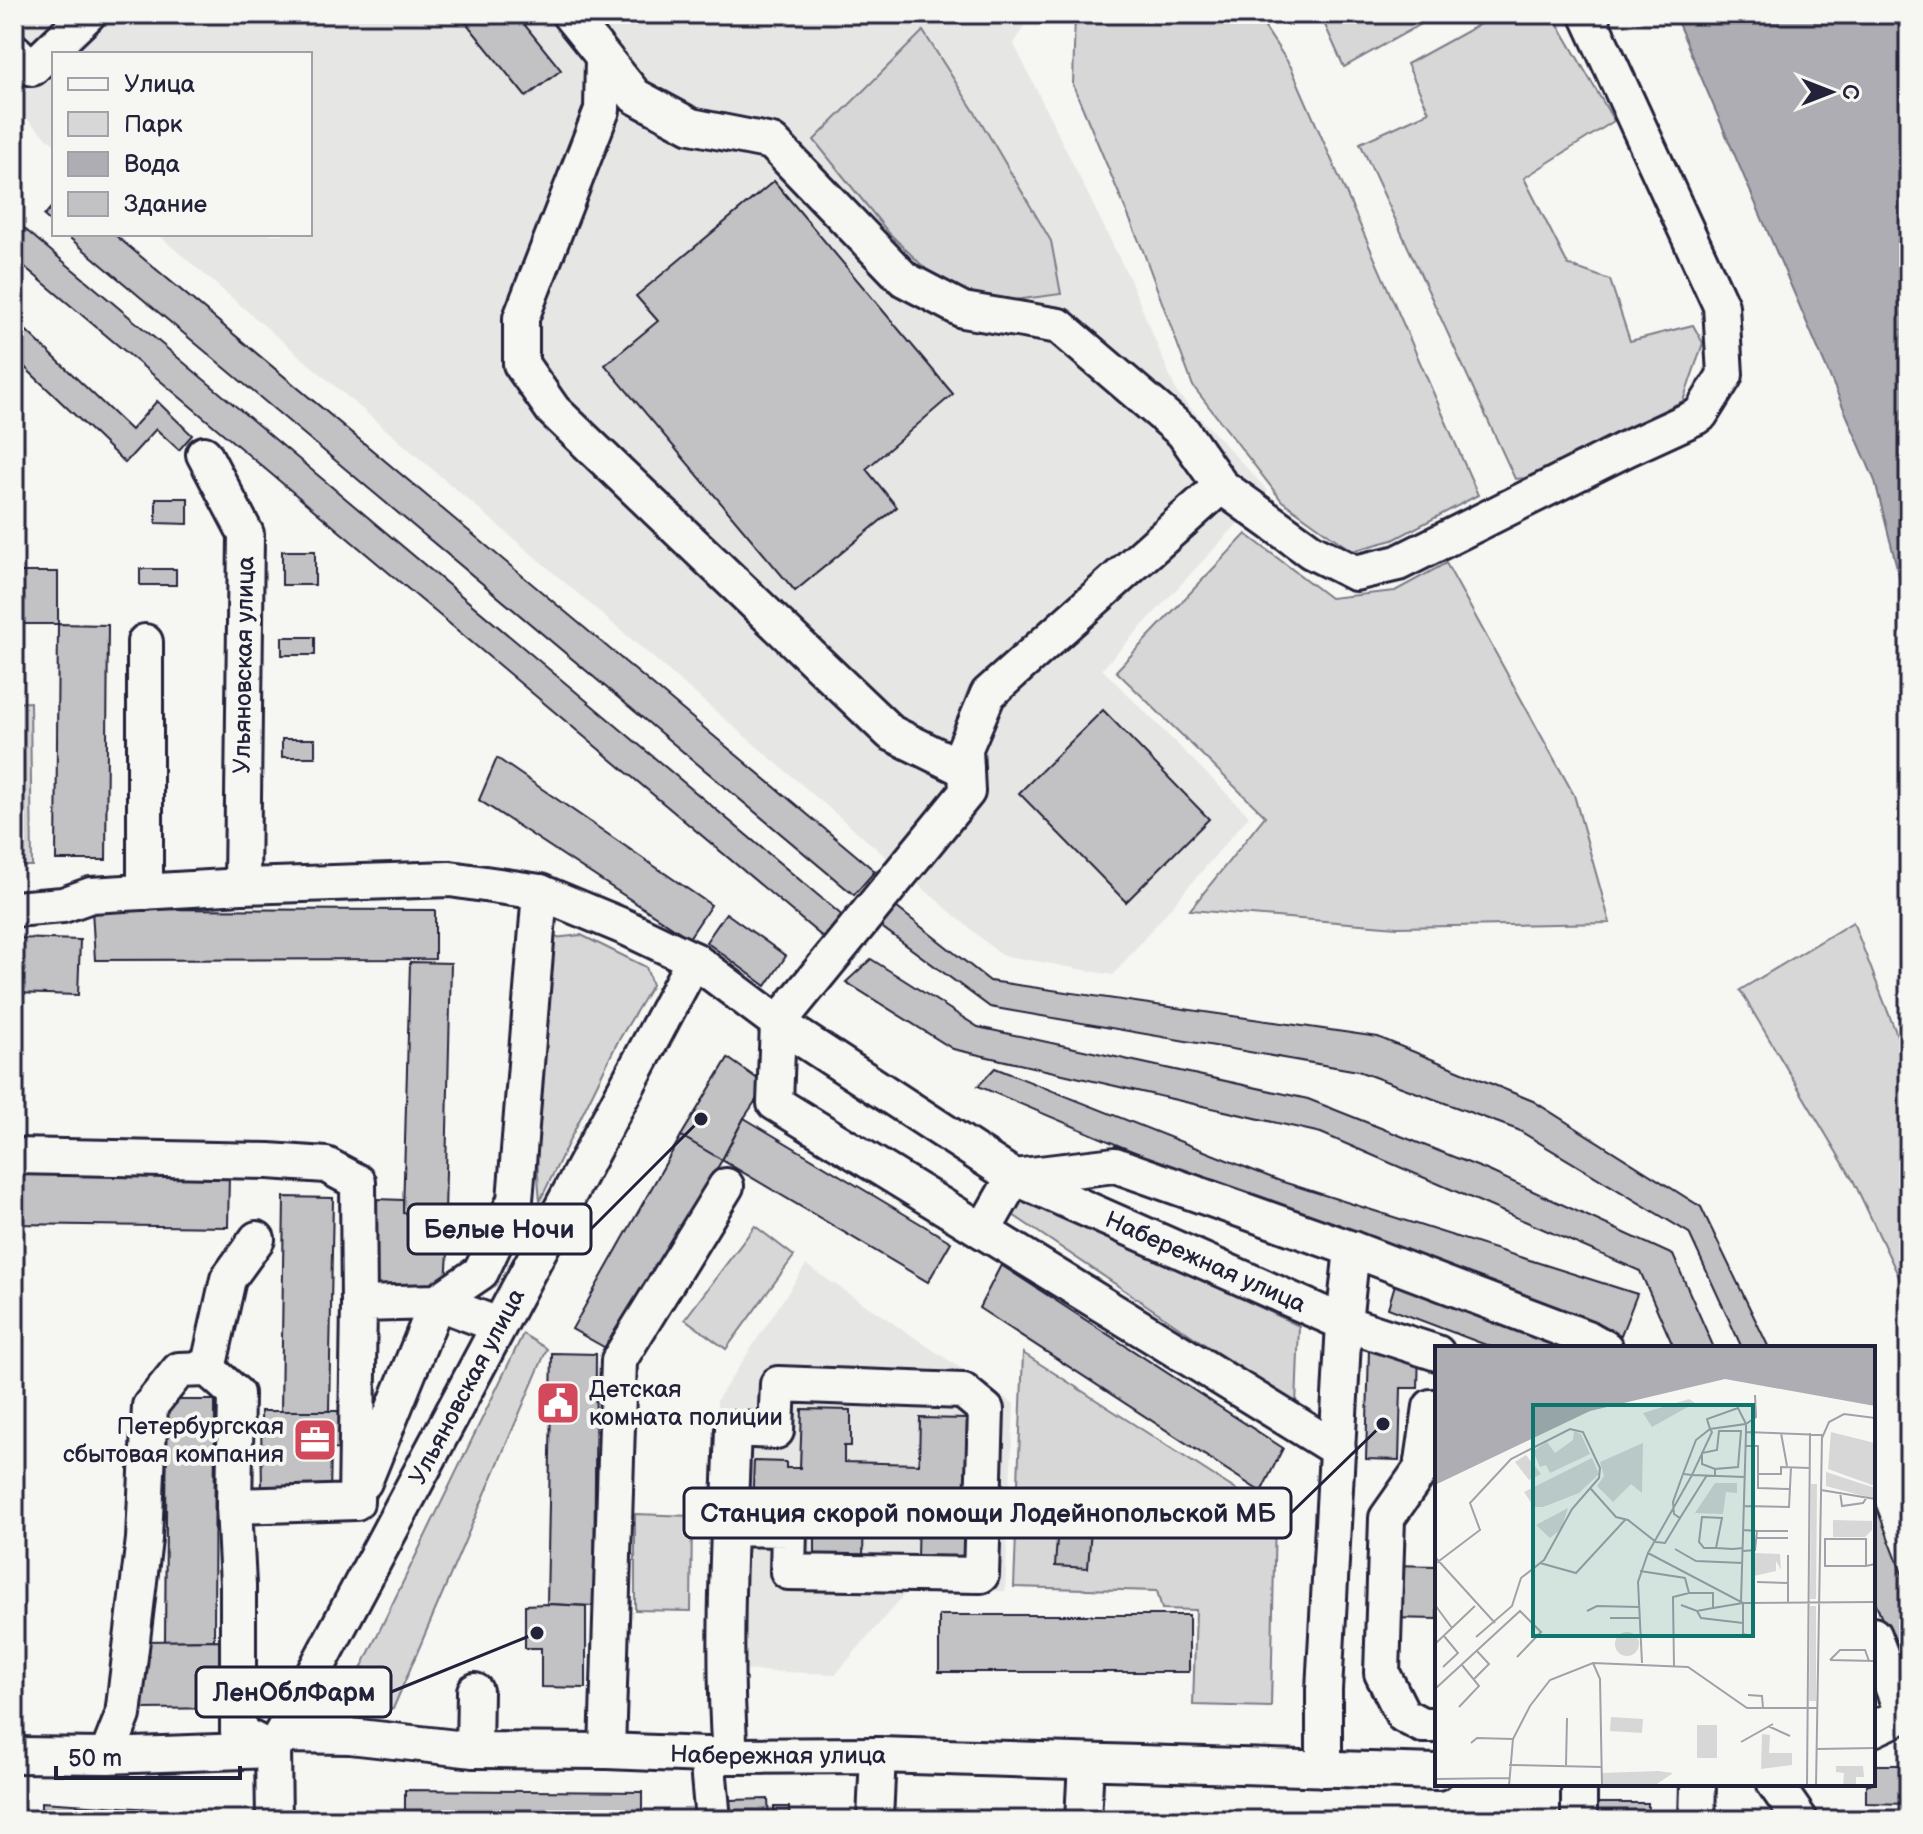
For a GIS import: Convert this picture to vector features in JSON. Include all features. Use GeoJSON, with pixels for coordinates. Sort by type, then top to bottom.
{"type":"FeatureCollection","features":[{"type":"Feature","properties":{"kind":"street"},"geometry":{"type":"LineString","coordinates":[[14,51],[32,68],[88,14]]}},
{"type":"Feature","properties":{"kind":"street"},"geometry":{"type":"LineString","coordinates":[[569,14],[635,96],[691,126],[772,142],[904,279],[963,310],[1059,326],[1183,432],[1221,486],[1311,551],[1355,573],[1398,563],[1700,415],[1725,375],[1721,306],[1587,14]]}},
{"type":"Feature","properties":{"kind":"street"},"geometry":{"type":"LineString","coordinates":[[603,57],[602,110],[521,318],[521,364],[553,410],[891,733],[966,770]]}},
{"type":"Feature","properties":{"kind":"street","name":"Ульяновская улица"},"geometry":{"type":"LineString","coordinates":[[204,454],[246,534],[242,886]]}},
{"type":"Feature","properties":{"kind":"street"},"geometry":{"type":"LineString","coordinates":[[1221,486],[988,694],[965,748],[967,792],[778,1023],[775,1103],[1338,1450]]}},
{"type":"Feature","properties":{"kind":"street"},"geometry":{"type":"LineString","coordinates":[[145,642],[145,892]]}},
{"type":"Feature","properties":{"kind":"street","name":"Набережная улица"},"geometry":{"type":"LineString","coordinates":[[14,909],[63,905],[91,895],[450,879],[540,892],[694,960],[778,1023],[1014,1177],[1344,1323],[1435,1352]]}},
{"type":"Feature","properties":{"kind":"street"},"geometry":{"type":"LineString","coordinates":[[356,1502],[437,1302],[481,1272],[515,1200],[540,892]]}},
{"type":"Feature","properties":{"kind":"street","name":"Ульяновская улица"},"geometry":{"type":"LineString","coordinates":[[274,1820],[277,1743],[694,960]]}},
{"type":"Feature","properties":{"kind":"street"},"geometry":{"type":"LineString","coordinates":[[14,1156],[326,1165],[358,1182],[356,1502],[381,1545]]}},
{"type":"Feature","properties":{"kind":"street"},"geometry":{"type":"LineString","coordinates":[[983,1231],[1014,1177],[1115,1165],[1352,1249],[1601,1346]]}},
{"type":"Feature","properties":{"kind":"street"},"geometry":{"type":"LineString","coordinates":[[607,1751],[619,1360],[726,1186]]}},
{"type":"Feature","properties":{"kind":"street"},"geometry":{"type":"LineString","coordinates":[[208,1369],[228,1279],[257,1239]]}},
{"type":"Feature","properties":{"kind":"street"},"geometry":{"type":"LineString","coordinates":[[1324,1769],[1324,1690],[1344,1323],[1352,1249]]}},
{"type":"Feature","properties":{"kind":"street"},"geometry":{"type":"LineString","coordinates":[[359,1304],[437,1302],[498,1325]]}},
{"type":"Feature","properties":{"kind":"street"},"geometry":{"type":"LineString","coordinates":[[107,1756],[123,1715],[130,1661],[144,1539],[150,1406],[179,1370],[208,1369],[236,1394],[234,1506],[238,1585],[238,1732],[277,1743]]}},
{"type":"Feature","properties":{"kind":"street"},"geometry":{"type":"LineString","coordinates":[[713,1820],[725,1669],[733,1429],[776,1431],[778,1384],[963,1391],[986,1410],[981,1575],[788,1572],[789,1529],[730,1528]]}},
{"type":"Feature","properties":{"kind":"street"},"geometry":{"type":"LineString","coordinates":[[1435,1407],[1431,1407],[1422,1468],[1387,1518],[1382,1673],[1403,1715],[1422,1725],[1435,1725]]}},
{"type":"Feature","properties":{"kind":"street"},"geometry":{"type":"LineString","coordinates":[[234,1506],[356,1502]]}},
{"type":"Feature","properties":{"kind":"street"},"geometry":{"type":"LineString","coordinates":[[1333,1523],[1387,1518]]}},
{"type":"Feature","properties":{"kind":"street"},"geometry":{"type":"LineString","coordinates":[[1875,1640],[1903,1715],[1875,1728]]}},
{"type":"Feature","properties":{"kind":"street"},"geometry":{"type":"LineString","coordinates":[[474,1750],[475,1691]]}},
{"type":"Feature","properties":{"kind":"street","name":"Набережная улица"},"geometry":{"type":"LineString","coordinates":[[14,1755],[107,1756],[350,1736],[474,1750],[878,1755],[1435,1772]]}},
{"type":"Feature","properties":{"kind":"street"},"geometry":{"type":"LineString","coordinates":[[875,1820],[878,1755]]}},
{"type":"Feature","properties":{"kind":"street"},"geometry":{"type":"LineString","coordinates":[[1083,1820],[1086,1762]]}},
{"type":"Feature","properties":{"kind":"street"},"geometry":{"type":"LineString","coordinates":[[1579,1786],[1579,1820]]}},
{"type":"Feature","properties":{"kind":"street"},"geometry":{"type":"LineString","coordinates":[[1697,1820],[1698,1786]]}},
{"type":"Feature","properties":{"kind":"street"},"geometry":{"type":"LineString","coordinates":[[1776,1786],[1800,1820]]}},
{"type":"Feature","properties":{"kind":"shaded area"},"geometry":{"type":"Polygon","coordinates":[[[14,14],[1031,14],[1014,44],[1131,282],[1177,393],[1268,491],[1102,669],[1249,816],[1113,975],[1001,955],[159,236],[312,236],[312,52],[52,52],[52,142],[14,107],[14,14]]]}},
{"type":"Feature","properties":{"kind":"shaded area"},"geometry":{"type":"Polygon","coordinates":[[[806,1265],[1014,1404],[1005,1591],[907,1591],[836,1674],[712,1669],[717,1400],[806,1265]]]}},
{"type":"Feature","properties":{"kind":"green space"},"geometry":{"type":"Polygon","coordinates":[[[1075,14],[1256,14],[1291,67],[1478,495],[1393,540],[1352,551],[1282,501],[1193,386],[1142,248],[1073,85],[1075,14]]]}},
{"type":"Feature","properties":{"kind":"green space"},"geometry":{"type":"Polygon","coordinates":[[[1320,14],[1439,14],[1344,67],[1320,14]]]}},
{"type":"Feature","properties":{"kind":"green space"},"geometry":{"type":"Polygon","coordinates":[[[1498,14],[1552,14],[1614,121],[1524,178],[1568,265],[1610,280],[1630,341],[1693,325],[1703,343],[1683,401],[1525,478],[1515,479],[1360,143],[1429,112],[1407,64],[1498,14]]]}},
{"type":"Feature","properties":{"kind":"green space"},"geometry":{"type":"Polygon","coordinates":[[[923,31],[1051,241],[1061,294],[1007,301],[943,286],[888,232],[814,140],[923,31]]]}},
{"type":"Feature","properties":{"kind":"green space"},"geometry":{"type":"Polygon","coordinates":[[[1246,534],[1330,598],[1395,591],[1446,563],[1574,795],[1610,923],[1397,927],[1190,910],[1265,816],[1116,671],[1246,534]]]}},
{"type":"Feature","properties":{"kind":"green space"},"geometry":{"type":"Polygon","coordinates":[[[30,702],[32,866],[14,866],[14,703],[30,702]]]}},
{"type":"Feature","properties":{"kind":"green space"},"geometry":{"type":"Polygon","coordinates":[[[1853,922],[1909,1066],[1909,1298],[1853,1180],[1740,990],[1853,922]]]}},
{"type":"Feature","properties":{"kind":"green space"},"geometry":{"type":"Polygon","coordinates":[[[581,935],[646,967],[652,985],[617,1043],[540,1201],[538,1102],[554,938],[581,935]]]}},
{"type":"Feature","properties":{"kind":"green space"},"geometry":{"type":"Polygon","coordinates":[[[1026,1195],[1299,1326],[1296,1406],[1013,1215],[1026,1195]]]}},
{"type":"Feature","properties":{"kind":"green space"},"geometry":{"type":"Polygon","coordinates":[[[755,1226],[794,1256],[726,1349],[685,1319],[755,1226]]]}},
{"type":"Feature","properties":{"kind":"green space"},"geometry":{"type":"Polygon","coordinates":[[[523,1334],[547,1349],[393,1709],[342,1708],[523,1334]]]}},
{"type":"Feature","properties":{"kind":"green space"},"geometry":{"type":"Polygon","coordinates":[[[1023,1353],[1275,1515],[1271,1707],[1193,1705],[1196,1610],[1162,1609],[1157,1591],[1014,1587],[1023,1353]]]}},
{"type":"Feature","properties":{"kind":"green space"},"geometry":{"type":"Polygon","coordinates":[[[635,1514],[692,1516],[691,1611],[635,1610],[635,1514]]]}},
{"type":"Feature","properties":{"kind":"water"},"geometry":{"type":"Polygon","coordinates":[[[1674,14],[1909,14],[1909,615],[1875,481],[1674,14]]]}},
{"type":"Feature","properties":{"kind":"building"},"geometry":{"type":"Polygon","coordinates":[[[459,14],[516,14],[561,70],[526,97],[459,14]]]}},
{"type":"Feature","properties":{"kind":"building"},"geometry":{"type":"Polygon","coordinates":[[[774,181],[953,394],[866,469],[897,507],[795,591],[605,365],[658,321],[636,296],[774,181]]]}},
{"type":"Feature","properties":{"kind":"building"},"geometry":{"type":"Polygon","coordinates":[[[52,206],[52,223],[44,216],[52,206]]]}},
{"type":"Feature","properties":{"kind":"building"},"geometry":{"type":"Polygon","coordinates":[[[14,220],[844,917],[825,939],[14,258],[14,220]]]}},
{"type":"Feature","properties":{"kind":"building"},"geometry":{"type":"Polygon","coordinates":[[[67,236],[116,236],[875,871],[854,895],[67,236]]]}},
{"type":"Feature","properties":{"kind":"building"},"geometry":{"type":"Polygon","coordinates":[[[14,319],[131,430],[157,401],[192,435],[179,450],[156,429],[125,463],[14,357],[14,319]]]}},
{"type":"Feature","properties":{"kind":"building"},"geometry":{"type":"Polygon","coordinates":[[[156,498],[188,498],[188,524],[156,523],[156,498]]]}},
{"type":"Feature","properties":{"kind":"building"},"geometry":{"type":"Polygon","coordinates":[[[282,551],[315,551],[315,585],[282,585],[282,551]]]}},
{"type":"Feature","properties":{"kind":"building"},"geometry":{"type":"Polygon","coordinates":[[[140,569],[176,569],[176,585],[140,585],[140,569]]]}},
{"type":"Feature","properties":{"kind":"building"},"geometry":{"type":"Polygon","coordinates":[[[14,572],[58,572],[58,624],[14,624],[14,572]]]}},
{"type":"Feature","properties":{"kind":"building"},"geometry":{"type":"Polygon","coordinates":[[[58,624],[108,625],[106,860],[56,860],[58,624]]]}},
{"type":"Feature","properties":{"kind":"building"},"geometry":{"type":"Polygon","coordinates":[[[282,637],[315,637],[315,655],[282,655],[282,637]]]}},
{"type":"Feature","properties":{"kind":"building"},"geometry":{"type":"Polygon","coordinates":[[[1103,710],[1209,819],[1126,902],[1019,793],[1103,710]]]}},
{"type":"Feature","properties":{"kind":"building"},"geometry":{"type":"Polygon","coordinates":[[[282,739],[315,739],[315,757],[282,757],[282,739]]]}},
{"type":"Feature","properties":{"kind":"building"},"geometry":{"type":"Polygon","coordinates":[[[497,758],[711,905],[689,938],[479,800],[497,758]]]}},
{"type":"Feature","properties":{"kind":"building"},"geometry":{"type":"Polygon","coordinates":[[[896,907],[990,981],[1378,1037],[1533,1101],[1701,1207],[1768,1346],[1741,1346],[1689,1233],[1518,1130],[1358,1071],[990,1007],[879,925],[896,907]]]}},
{"type":"Feature","properties":{"kind":"building"},"geometry":{"type":"Polygon","coordinates":[[[92,909],[435,910],[435,959],[95,960],[92,909]]]}},
{"type":"Feature","properties":{"kind":"building"},"geometry":{"type":"Polygon","coordinates":[[[726,913],[786,956],[766,986],[706,942],[726,913]]]}},
{"type":"Feature","properties":{"kind":"building"},"geometry":{"type":"Polygon","coordinates":[[[14,938],[80,940],[78,995],[14,993],[14,938]]]}},
{"type":"Feature","properties":{"kind":"building"},"geometry":{"type":"Polygon","coordinates":[[[871,959],[978,1027],[1308,1099],[1489,1171],[1673,1255],[1713,1346],[1673,1346],[1640,1271],[1321,1133],[953,1049],[846,982],[871,959]]]}},
{"type":"Feature","properties":{"kind":"building"},"geometry":{"type":"Polygon","coordinates":[[[410,962],[451,963],[445,1214],[403,1213],[410,962]]]}},
{"type":"Feature","properties":{"kind":"building"},"geometry":{"type":"Polygon","coordinates":[[[728,1058],[766,1085],[722,1160],[681,1136],[728,1058]]]}},
{"type":"Feature","properties":{"kind":"building"},"geometry":{"type":"Polygon","coordinates":[[[995,1068],[1280,1181],[1637,1294],[1621,1335],[1222,1189],[978,1086],[995,1068]]]}},
{"type":"Feature","properties":{"kind":"building"},"geometry":{"type":"Polygon","coordinates":[[[744,1118],[951,1242],[928,1282],[722,1160],[744,1118]]]}},
{"type":"Feature","properties":{"kind":"building"},"geometry":{"type":"Polygon","coordinates":[[[681,1136],[722,1160],[611,1351],[572,1329],[681,1136]]]}},
{"type":"Feature","properties":{"kind":"building"},"geometry":{"type":"Polygon","coordinates":[[[14,1167],[229,1175],[228,1227],[14,1224],[14,1167]]]}},
{"type":"Feature","properties":{"kind":"building"},"geometry":{"type":"Polygon","coordinates":[[[284,1197],[333,1198],[329,1411],[281,1412],[284,1197]]]}},
{"type":"Feature","properties":{"kind":"building"},"geometry":{"type":"Polygon","coordinates":[[[376,1199],[403,1200],[403,1213],[445,1214],[447,1207],[465,1207],[465,1235],[449,1238],[446,1282],[376,1293],[376,1199]]]}},
{"type":"Feature","properties":{"kind":"building"},"geometry":{"type":"Polygon","coordinates":[[[1001,1265],[1283,1448],[1261,1492],[979,1308],[1001,1265]]]}},
{"type":"Feature","properties":{"kind":"building"},"geometry":{"type":"Polygon","coordinates":[[[1396,1281],[1562,1346],[1489,1346],[1388,1308],[1396,1281]]]}},
{"type":"Feature","properties":{"kind":"building"},"geometry":{"type":"Polygon","coordinates":[[[1369,1349],[1419,1349],[1418,1388],[1401,1388],[1399,1460],[1366,1459],[1369,1349]]]}},
{"type":"Feature","properties":{"kind":"building"},"geometry":{"type":"Polygon","coordinates":[[[552,1353],[596,1354],[594,1606],[547,1604],[552,1353]]]}},
{"type":"Feature","properties":{"kind":"building"},"geometry":{"type":"Polygon","coordinates":[[[167,1400],[215,1400],[214,1640],[165,1641],[167,1400]]]}},
{"type":"Feature","properties":{"kind":"building"},"geometry":{"type":"Polygon","coordinates":[[[802,1409],[851,1410],[851,1446],[844,1446],[844,1462],[919,1464],[920,1418],[967,1419],[964,1560],[917,1559],[918,1507],[902,1506],[901,1515],[879,1514],[879,1504],[864,1504],[863,1558],[815,1557],[815,1523],[820,1523],[821,1503],[811,1502],[810,1509],[752,1508],[754,1461],[786,1462],[786,1468],[800,1468],[802,1409]]]}},
{"type":"Feature","properties":{"kind":"building"},"geometry":{"type":"Polygon","coordinates":[[[261,1411],[349,1411],[349,1450],[331,1449],[330,1496],[262,1495],[261,1411]]]}},
{"type":"Feature","properties":{"kind":"building"},"geometry":{"type":"Polygon","coordinates":[[[1875,1503],[1909,1592],[1909,1688],[1875,1601],[1875,1503]]]}},
{"type":"Feature","properties":{"kind":"building"},"geometry":{"type":"Polygon","coordinates":[[[1059,1513],[1092,1515],[1088,1568],[1055,1566],[1059,1513]]]}},
{"type":"Feature","properties":{"kind":"building"},"geometry":{"type":"Polygon","coordinates":[[[1390,1565],[1435,1566],[1435,1619],[1389,1618],[1390,1565]]]}},
{"type":"Feature","properties":{"kind":"building"},"geometry":{"type":"Polygon","coordinates":[[[525,1605],[586,1606],[586,1688],[541,1687],[541,1648],[525,1648],[525,1605]]]}},
{"type":"Feature","properties":{"kind":"building"},"geometry":{"type":"Polygon","coordinates":[[[939,1615],[1189,1615],[1189,1672],[939,1672],[939,1615]]]}},
{"type":"Feature","properties":{"kind":"building"},"geometry":{"type":"Polygon","coordinates":[[[229,1640],[230,1708],[143,1709],[143,1641],[229,1640]]]}},
{"type":"Feature","properties":{"kind":"building"},"geometry":{"type":"Polygon","coordinates":[[[1875,1765],[1909,1765],[1909,1804],[1866,1803],[1866,1786],[1875,1786],[1875,1765]]]}},
{"type":"Feature","properties":{"kind":"building"},"geometry":{"type":"Polygon","coordinates":[[[405,1790],[642,1792],[642,1820],[405,1820],[405,1790]]]}},
{"type":"Feature","properties":{"kind":"building"},"geometry":{"type":"Polygon","coordinates":[[[768,1799],[769,1820],[729,1820],[730,1800],[768,1799]]]}},
{"type":"Feature","properties":{"kind":"building"},"geometry":{"type":"Polygon","coordinates":[[[41,1802],[214,1813],[214,1820],[41,1820],[41,1802]]]}},
{"type":"Feature","properties":{"kind":"building"},"geometry":{"type":"Polygon","coordinates":[[[1589,1803],[1648,1803],[1648,1820],[1589,1820],[1589,1803]]]}},
{"type":"Feature","properties":{"kind":"building"},"geometry":{"type":"Polygon","coordinates":[[[774,1807],[789,1807],[790,1820],[774,1820],[774,1807]]]}},
{"type":"Feature","properties":{"kind":"building"},"geometry":{"type":"Polygon","coordinates":[[[1178,1816],[1520,1819],[1520,1820],[1178,1820],[1178,1816]]]}},
{"type":"Feature","properties":{"kind":"place","name":"Белые Ночи"},"geometry":{"type":"Point","coordinates":[701,1119]}},
{"type":"Feature","properties":{"kind":"place","name":"Детская комната полиции"},"geometry":{"type":"Point","coordinates":[558,1403]}},
{"type":"Feature","properties":{"kind":"place","name":"Станция скорой помощи Лодейнопольской МБ"},"geometry":{"type":"Point","coordinates":[1383,1424]}},
{"type":"Feature","properties":{"kind":"place","name":"Петербургская сбытовая компания"},"geometry":{"type":"Point","coordinates":[315,1440]}},
{"type":"Feature","properties":{"kind":"place","name":"ЛенОблФарм"},"geometry":{"type":"Point","coordinates":[537,1633]}}]}
